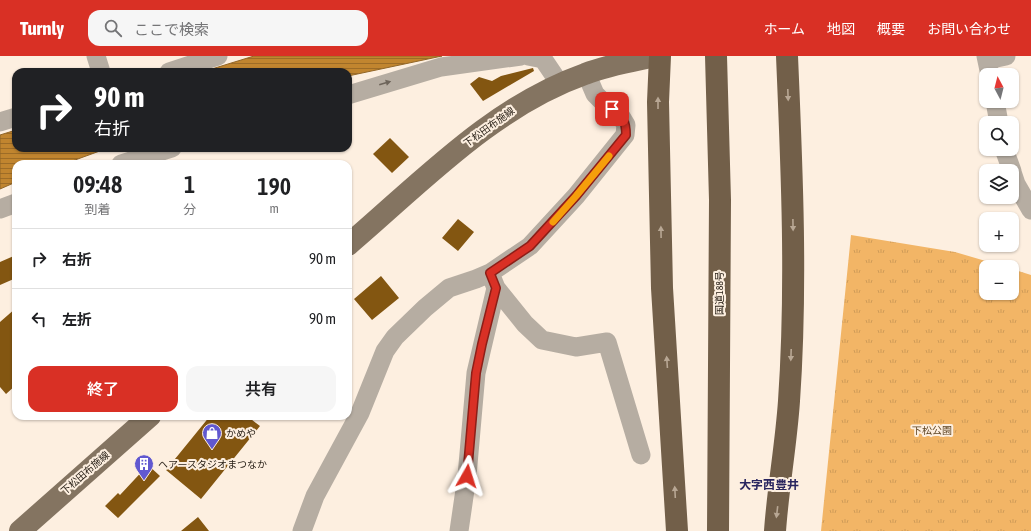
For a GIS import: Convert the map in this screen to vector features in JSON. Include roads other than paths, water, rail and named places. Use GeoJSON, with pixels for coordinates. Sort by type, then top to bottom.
{"type":"FeatureCollection","features":[{"type":"Feature","properties":{"kind":"highway"},"geometry":{"type":"LineString","coordinates":[[660,56],[658,102],[662,288],[677,531]]}},
{"type":"Feature","properties":{"kind":"highway","name":"国道188号"},"geometry":{"type":"LineString","coordinates":[[716,56],[720,200],[718,531]]}},
{"type":"Feature","properties":{"kind":"highway"},"geometry":{"type":"LineString","coordinates":[[775,531],[789,402],[793,297],[793,221],[787,56]]}},
{"type":"Feature","properties":{"kind":"main road","name":"下松田布施線"},"geometry":{"type":"LineString","coordinates":[[352,241],[474,136],[515,107],[560,84],[586,73],[656,56]]}},
{"type":"Feature","properties":{"kind":"main road","name":"下松田布施線"},"geometry":{"type":"LineString","coordinates":[[20,531],[145,420]]}},
{"type":"Feature","properties":{"kind":"street"},"geometry":{"type":"LineString","coordinates":[[96,56],[100,68]]}},
{"type":"Feature","properties":{"kind":"street"},"geometry":{"type":"LineString","coordinates":[[181,68],[218,56]]}},
{"type":"Feature","properties":{"kind":"street"},"geometry":{"type":"LineString","coordinates":[[352,93],[441,67],[521,56]]}},
{"type":"Feature","properties":{"kind":"street"},"geometry":{"type":"LineString","coordinates":[[528,56],[543,60],[560,84]]}},
{"type":"Feature","properties":{"kind":"street"},"geometry":{"type":"LineString","coordinates":[[988,64],[1006,56]]}},
{"type":"Feature","properties":{"kind":"street"},"geometry":{"type":"LineString","coordinates":[[459,531],[467,476],[476,373],[493,280],[530,246],[576,196],[626,135],[626,125],[620,115],[595,94],[586,73]]}},
{"type":"Feature","properties":{"kind":"street"},"geometry":{"type":"LineString","coordinates":[[0,122],[12,118]]}},
{"type":"Feature","properties":{"kind":"street"},"geometry":{"type":"LineString","coordinates":[[134,160],[159,152]]}},
{"type":"Feature","properties":{"kind":"street"},"geometry":{"type":"LineString","coordinates":[[1019,189],[1031,210]]}},
{"type":"Feature","properties":{"kind":"street"},"geometry":{"type":"LineString","coordinates":[[0,209],[12,204]]}},
{"type":"Feature","properties":{"kind":"street"},"geometry":{"type":"LineString","coordinates":[[302,531],[315,496],[360,413],[385,351],[395,337],[425,308],[449,288],[476,279],[493,280]]}},
{"type":"Feature","properties":{"kind":"street"},"geometry":{"type":"LineString","coordinates":[[493,280],[524,324],[542,340],[576,347],[607,342],[640,455]]}},
{"type":"Feature","properties":{"kind":"place","name":"かめや"},"geometry":{"type":"Point","coordinates":[212,450]}},
{"type":"Feature","properties":{"kind":"place","name":"ヘアースタジオまつなか"},"geometry":{"type":"Point","coordinates":[144,481]}},
{"type":"Feature","properties":{"kind":"district","name":"大字西豊井"},"geometry":{"type":"Point","coordinates":[769,485]}},
{"type":"Feature","properties":{"kind":"park label","name":"下松公園"},"geometry":{"type":"Point","coordinates":[932,430]}}]}
